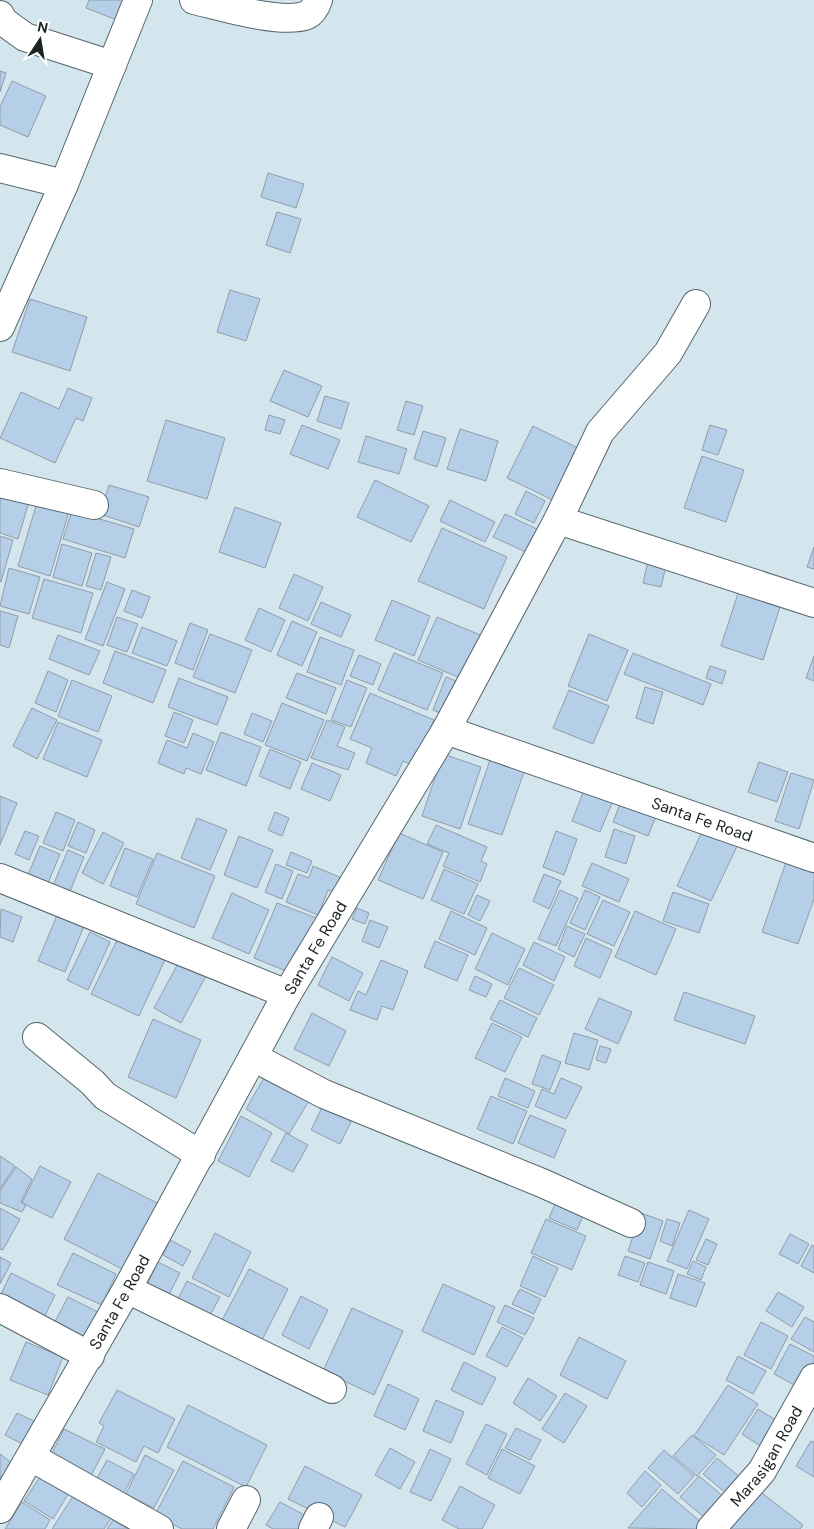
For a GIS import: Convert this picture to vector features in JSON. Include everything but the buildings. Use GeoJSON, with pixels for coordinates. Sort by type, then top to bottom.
{"type":"FeatureCollection","features":[{"type":"Feature","properties":{"kind":"street"},"geometry":{"type":"LineString","coordinates":[[0,327],[64,184],[138,0]]}},
{"type":"Feature","properties":{"kind":"street"},"geometry":{"type":"LineString","coordinates":[[194,0],[260,15],[291,17],[307,15],[316,8],[318,0]]}},
{"type":"Feature","properties":{"kind":"street"},"geometry":{"type":"LineString","coordinates":[[0,15],[4,22],[25,37],[112,65]]}},
{"type":"Feature","properties":{"kind":"street"},"geometry":{"type":"LineString","coordinates":[[0,168],[64,184]]}},
{"type":"Feature","properties":{"kind":"street"},"geometry":{"type":"LineString","coordinates":[[446,730],[558,520],[600,432],[668,353],[696,304]]}},
{"type":"Feature","properties":{"kind":"street"},"geometry":{"type":"LineString","coordinates":[[0,483],[94,505]]}},
{"type":"Feature","properties":{"kind":"street"},"geometry":{"type":"LineString","coordinates":[[558,520],[814,603]]}},
{"type":"Feature","properties":{"kind":"street","name":"Santa Fe Road"},"geometry":{"type":"LineString","coordinates":[[0,1509],[90,1356],[287,994],[446,730],[814,858]]}},
{"type":"Feature","properties":{"kind":"street"},"geometry":{"type":"LineString","coordinates":[[0,878],[287,994]]}},
{"type":"Feature","properties":{"kind":"street"},"geometry":{"type":"LineString","coordinates":[[38,1037],[92,1082],[105,1096],[201,1155]]}},
{"type":"Feature","properties":{"kind":"street"},"geometry":{"type":"LineString","coordinates":[[253,1057],[324,1094],[631,1223]]}},
{"type":"Feature","properties":{"kind":"street"},"geometry":{"type":"LineString","coordinates":[[127,1289],[332,1389]]}},
{"type":"Feature","properties":{"kind":"street"},"geometry":{"type":"LineString","coordinates":[[0,1308],[90,1356]]}},
{"type":"Feature","properties":{"kind":"street","name":"Marasigan Road"},"geometry":{"type":"LineString","coordinates":[[711,1529],[762,1472],[814,1378]]}},
{"type":"Feature","properties":{"kind":"street"},"geometry":{"type":"LineString","coordinates":[[31,1457],[159,1529]]}},
{"type":"Feature","properties":{"kind":"street"},"geometry":{"type":"LineString","coordinates":[[231,1529],[246,1500]]}}]}
